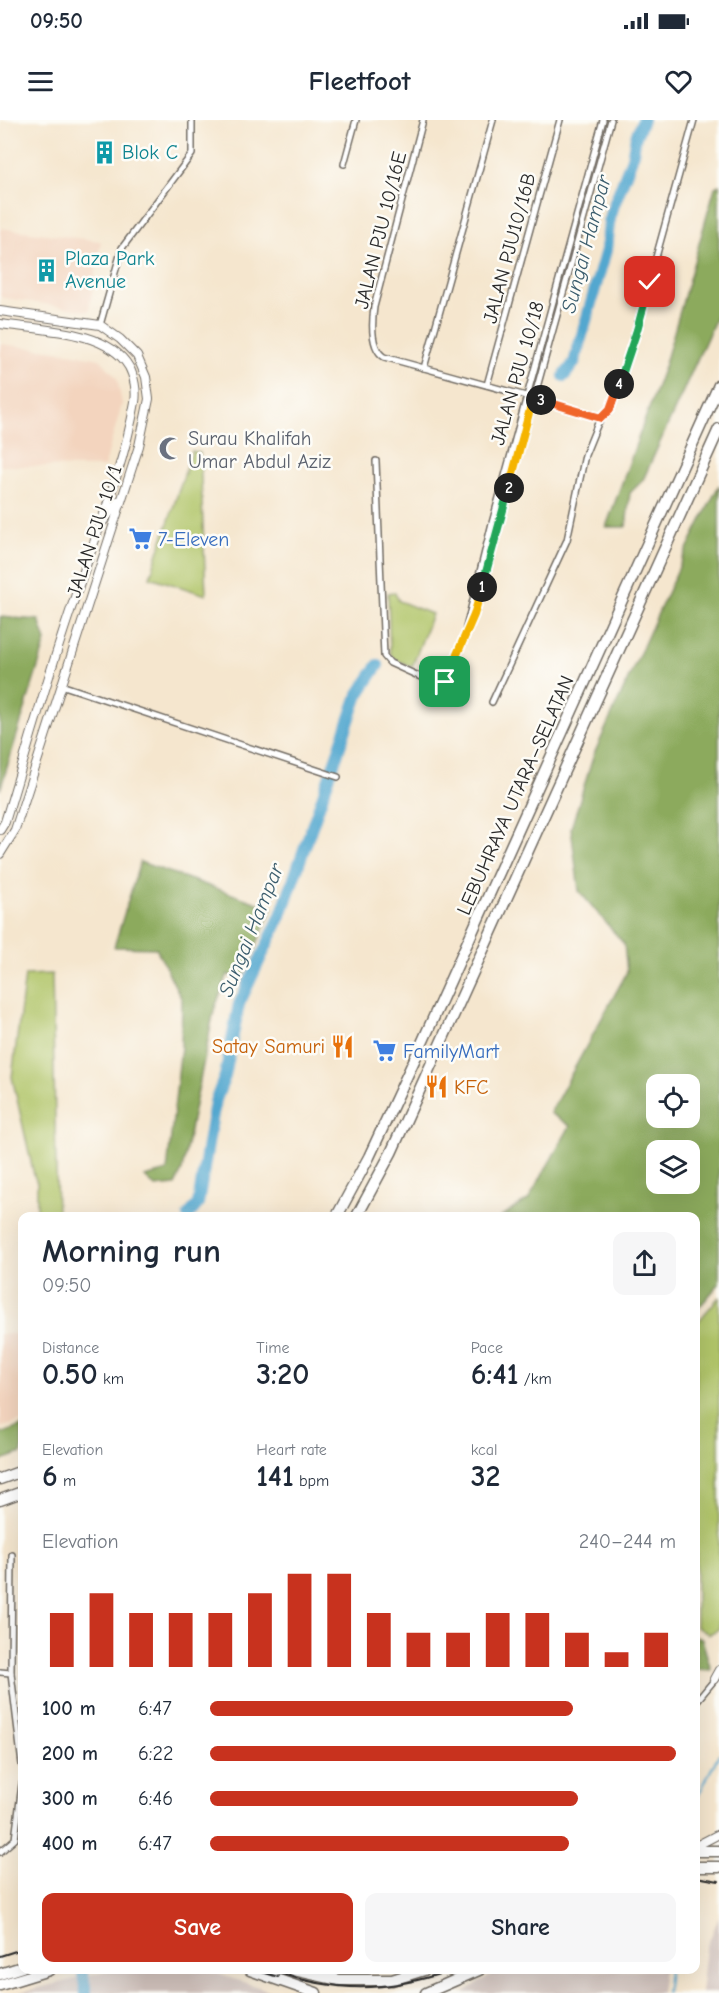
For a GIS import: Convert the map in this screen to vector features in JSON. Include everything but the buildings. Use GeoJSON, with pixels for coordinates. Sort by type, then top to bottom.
{"type":"FeatureCollection","features":[{"type":"Feature","properties":{"kind":"highway","name":"LEBUHRAYA UTARA–SELATAN"},"geometry":{"type":"LineString","coordinates":[[339,1212],[369,1157],[418,1052],[719,385]]}},
{"type":"Feature","properties":{"kind":"highway","name":"LEBUHRAYA UTARA–SELATAN"},"geometry":{"type":"LineString","coordinates":[[359,1212],[391,1153],[719,429]]}},
{"type":"Feature","properties":{"kind":"highway"},"geometry":{"type":"LineString","coordinates":[[0,1479],[18,1473]]}},
{"type":"Feature","properties":{"kind":"highway"},"geometry":{"type":"LineString","coordinates":[[0,1500],[18,1493]]}},
{"type":"Feature","properties":{"kind":"highway"},"geometry":{"type":"LineString","coordinates":[[700,1849],[719,1851]]}},
{"type":"Feature","properties":{"kind":"highway"},"geometry":{"type":"LineString","coordinates":[[700,1867],[719,1867]]}},
{"type":"Feature","properties":{"kind":"highway"},"geometry":{"type":"LineString","coordinates":[[0,1974],[18,1968]]}},
{"type":"Feature","properties":{"kind":"highway"},"geometry":{"type":"LineString","coordinates":[[0,1984],[35,1974]]}},
{"type":"Feature","properties":{"kind":"highway"},"geometry":{"type":"LineString","coordinates":[[260,1974],[305,1992],[316,1993]]}},
{"type":"Feature","properties":{"kind":"highway"},"geometry":{"type":"LineString","coordinates":[[312,1974],[339,1980],[392,1980],[411,1974]]}},
{"type":"Feature","properties":{"kind":"highway"},"geometry":{"type":"LineString","coordinates":[[426,1993],[470,1974]]}},
{"type":"Feature","properties":{"kind":"street"},"geometry":{"type":"LineString","coordinates":[[100,325],[122,248],[192,154],[192,120]]}},
{"type":"Feature","properties":{"kind":"street"},"geometry":{"type":"LineString","coordinates":[[344,164],[356,120]]}},
{"type":"Feature","properties":{"kind":"street","name":"JALAN PJU 10/16E"},"geometry":{"type":"LineString","coordinates":[[423,120],[373,318],[375,347],[379,354],[424,368]]}},
{"type":"Feature","properties":{"kind":"street"},"geometry":{"type":"LineString","coordinates":[[493,120],[424,368],[601,418]]}},
{"type":"Feature","properties":{"kind":"street","name":"JALAN PJU10/16B"},"geometry":{"type":"LineString","coordinates":[[488,385],[560,120]]}},
{"type":"Feature","properties":{"kind":"street","name":"JALAN PJU 10/18"},"geometry":{"type":"LineString","coordinates":[[530,397],[603,120]]}},
{"type":"Feature","properties":{"kind":"street","name":"JALAN PJU 10/18"},"geometry":{"type":"LineString","coordinates":[[376,461],[384,656],[390,663],[441,684],[447,679],[465,635],[468,615],[611,120]]}},
{"type":"Feature","properties":{"kind":"street"},"geometry":{"type":"LineString","coordinates":[[492,702],[567,540],[585,455],[601,418],[610,409],[627,362],[694,120]]}},
{"type":"Feature","properties":{"kind":"street","name":"JALAN PJU 10/1"},"geometry":{"type":"LineString","coordinates":[[0,311],[100,325],[120,339],[137,356],[146,377],[149,399],[139,446],[15,830],[0,854]]}},
{"type":"Feature","properties":{"kind":"street","name":"JALAN PJU 10/1"},"geometry":{"type":"LineString","coordinates":[[0,324],[97,339],[113,349],[128,366],[134,382],[136,399],[126,445],[70,610],[5,822],[0,830]]}},
{"type":"Feature","properties":{"kind":"street"},"geometry":{"type":"LineString","coordinates":[[98,527],[123,495]]}},
{"type":"Feature","properties":{"kind":"street"},"geometry":{"type":"LineString","coordinates":[[61,685],[338,777]]}},
{"type":"Feature","properties":{"kind":"street"},"geometry":{"type":"LineString","coordinates":[[33,732],[34,768]]}},
{"type":"Feature","properties":{"kind":"street"},"geometry":{"type":"LineString","coordinates":[[12,1555],[11,1673],[18,1732]]}},
{"type":"Feature","properties":{"kind":"street"},"geometry":{"type":"LineString","coordinates":[[700,1697],[716,1678],[719,1670]]}},
{"type":"Feature","properties":{"kind":"street"},"geometry":{"type":"LineString","coordinates":[[0,1672],[11,1673]]}},
{"type":"Feature","properties":{"kind":"street"},"geometry":{"type":"LineString","coordinates":[[0,1852],[15,1839],[18,1816]]}},
{"type":"Feature","properties":{"kind":"street"},"geometry":{"type":"LineString","coordinates":[[700,1846],[719,1834]]}},
{"type":"Feature","properties":{"kind":"shaded area","name":"Plaza Park Avenue"},"geometry":{"type":"Polygon","coordinates":[[[0,228],[101,242],[89,310],[0,297],[0,228]]]}},
{"type":"Feature","properties":{"kind":"shaded area"},"geometry":{"type":"Polygon","coordinates":[[[0,344],[100,359],[117,378],[122,404],[104,467],[0,466],[0,344]]]}},
{"type":"Feature","properties":{"kind":"shaded area"},"geometry":{"type":"Polygon","coordinates":[[[0,1334],[18,1334],[18,1422],[0,1428],[0,1334]]]}},
{"type":"Feature","properties":{"kind":"shaded area"},"geometry":{"type":"Polygon","coordinates":[[[719,1917],[719,1993],[701,1993],[706,1948],[719,1917]]]}},
{"type":"Feature","properties":{"kind":"shaded area"},"geometry":{"type":"Polygon","coordinates":[[[96,1974],[218,1974],[277,1993],[17,1993],[96,1974]]]}},
{"type":"Feature","properties":{"kind":"shaded area"},"geometry":{"type":"Polygon","coordinates":[[[491,1974],[663,1974],[661,1993],[463,1993],[491,1974]]]}},
{"type":"Feature","properties":{"kind":"green space"},"geometry":{"type":"Polygon","coordinates":[[[719,185],[719,311],[643,480],[630,493],[626,527],[606,527],[665,364],[715,187],[719,185]]]}},
{"type":"Feature","properties":{"kind":"green space"},"geometry":{"type":"Polygon","coordinates":[[[192,451],[200,453],[206,595],[150,577],[192,451]]]}},
{"type":"Feature","properties":{"kind":"green space"},"geometry":{"type":"Polygon","coordinates":[[[719,485],[719,1284],[700,1306],[700,1212],[508,1212],[528,1200],[570,1126],[550,1113],[627,972],[624,944],[579,891],[571,828],[594,754],[689,545],[719,485]]]}},
{"type":"Feature","properties":{"kind":"green space"},"geometry":{"type":"Polygon","coordinates":[[[388,593],[395,593],[399,601],[432,614],[412,667],[393,658],[390,652],[388,593]]]}},
{"type":"Feature","properties":{"kind":"green space"},"geometry":{"type":"Polygon","coordinates":[[[0,617],[39,620],[46,641],[0,790],[0,617]]]}},
{"type":"Feature","properties":{"kind":"green space"},"geometry":{"type":"Polygon","coordinates":[[[140,862],[272,908],[241,982],[228,974],[214,1010],[182,1170],[175,1185],[155,1187],[145,1177],[167,1171],[181,1047],[182,1000],[156,948],[114,947],[140,862]]]}},
{"type":"Feature","properties":{"kind":"green space"},"geometry":{"type":"Polygon","coordinates":[[[52,974],[57,1212],[37,1212],[37,1183],[12,1077],[25,975],[52,974]]]}},
{"type":"Feature","properties":{"kind":"green space"},"geometry":{"type":"Polygon","coordinates":[[[719,1297],[719,1629],[709,1634],[700,1629],[700,1319],[719,1297]]]}},
{"type":"Feature","properties":{"kind":"green space"},"geometry":{"type":"Polygon","coordinates":[[[18,1427],[18,1454],[0,1461],[0,1434],[18,1427]]]}},
{"type":"Feature","properties":{"kind":"green space"},"geometry":{"type":"Polygon","coordinates":[[[700,1638],[702,1639],[711,1670],[700,1669],[700,1638]]]}},
{"type":"Feature","properties":{"kind":"waterway","name":"Sungai Hampar"},"geometry":{"type":"LineString","coordinates":[[564,376],[574,363],[606,250],[610,215],[632,158],[636,136],[643,120]]}},
{"type":"Feature","properties":{"kind":"waterway","name":"Sungai Hampar"},"geometry":{"type":"LineString","coordinates":[[191,1212],[198,1204],[215,1102],[225,1076],[239,1004],[281,915],[358,695],[378,665]]}},
{"type":"Feature","properties":{"kind":"waterway"},"geometry":{"type":"LineString","coordinates":[[700,1792],[719,1754]]}},
{"type":"Feature","properties":{"kind":"waterway"},"geometry":{"type":"LineString","coordinates":[[666,1993],[668,1974]]}},
{"type":"Feature","properties":{"kind":"waterway","name":"Sungai Hampar"},"geometry":{"type":"LineString","coordinates":[[83,1975],[86,1993]]}},
{"type":"Feature","properties":{"kind":"railway"},"geometry":{"type":"LineString","coordinates":[[700,1878],[719,1881]]}},
{"type":"Feature","properties":{"kind":"railway"},"geometry":{"type":"LineString","coordinates":[[0,1956],[18,1950]]}},
{"type":"Feature","properties":{"kind":"railway"},"geometry":{"type":"LineString","coordinates":[[269,1974],[278,1977]]}},
{"type":"Feature","properties":{"kind":"railway"},"geometry":{"type":"LineString","coordinates":[[282,1974],[317,1983],[361,1987],[404,1983],[440,1974]]}},
{"type":"Feature","properties":{"kind":"place","name":"Blok C"},"geometry":{"type":"Point","coordinates":[104,152]}},
{"type":"Feature","properties":{"kind":"place","name":"Plaza Park Avenue"},"geometry":{"type":"Point","coordinates":[47,270]}},
{"type":"Feature","properties":{"kind":"place","name":"Surau Khalifah Umar Abdul Aziz"},"geometry":{"type":"Point","coordinates":[170,449]}},
{"type":"Feature","properties":{"kind":"place","name":"7-Eleven"},"geometry":{"type":"Point","coordinates":[140,539]}},
{"type":"Feature","properties":{"kind":"place","name":"Satay Samuri"},"geometry":{"type":"Point","coordinates":[343,1046]}},
{"type":"Feature","properties":{"kind":"place","name":"FamilyMart"},"geometry":{"type":"Point","coordinates":[385,1051]}},
{"type":"Feature","properties":{"kind":"place","name":"KFC"},"geometry":{"type":"Point","coordinates":[436,1087]}},
{"type":"Feature","properties":{"kind":"route"},"geometry":{"type":"LineString","coordinates":[[445,682],[474,615],[533,398],[601,418],[606,414],[610,409],[627,362],[650,282]]}}]}
